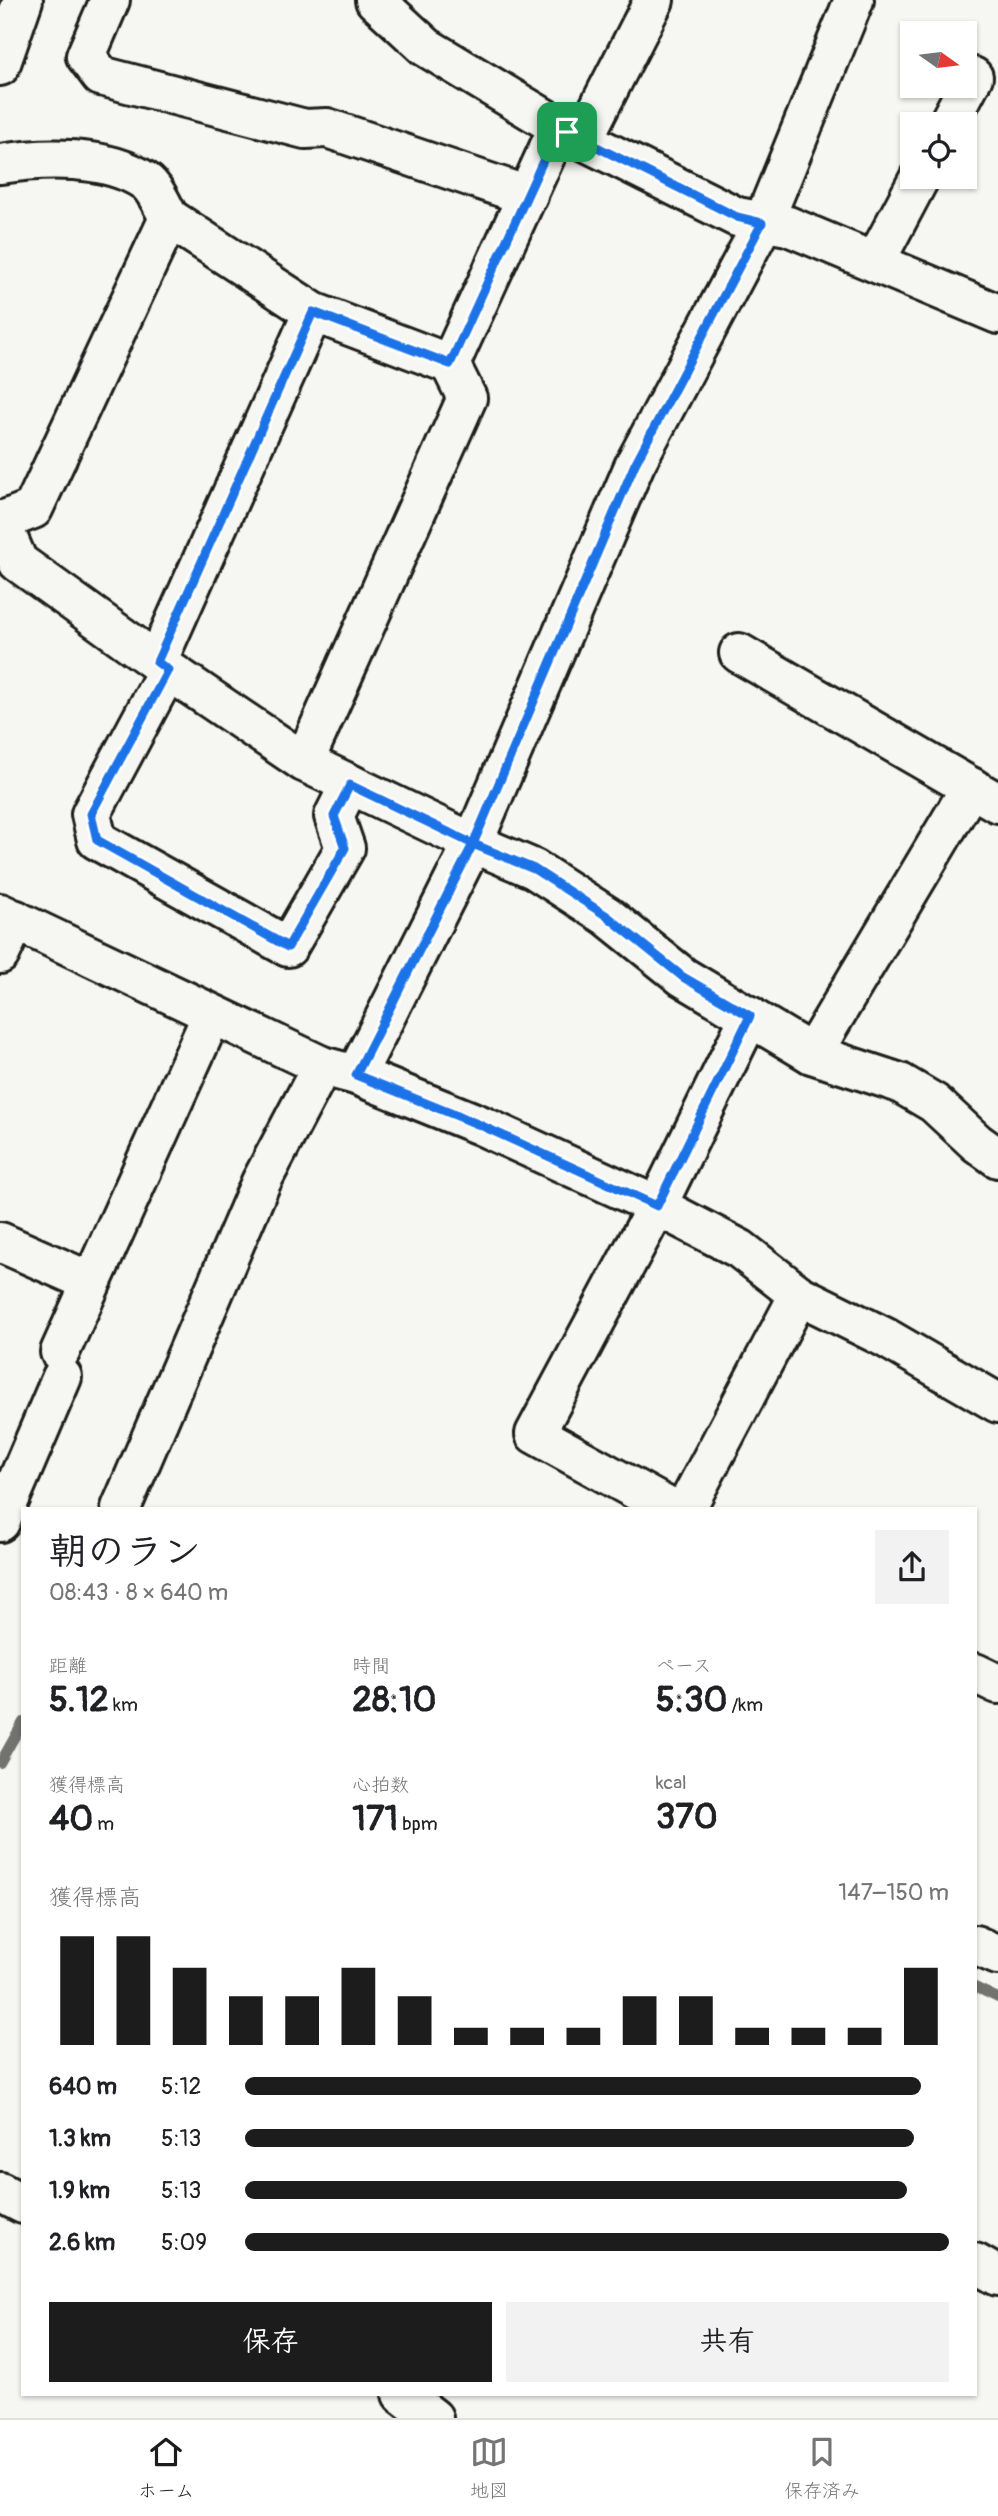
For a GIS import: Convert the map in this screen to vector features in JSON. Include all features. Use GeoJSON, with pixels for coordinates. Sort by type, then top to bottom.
{"type":"FeatureCollection","features":[{"type":"Feature","properties":{"kind":"street"},"geometry":{"type":"LineString","coordinates":[[0,66],[23,0]]}},
{"type":"Feature","properties":{"kind":"street"},"geometry":{"type":"LineString","coordinates":[[110,0],[86,56],[101,76],[305,129],[327,128],[528,196]]}},
{"type":"Feature","properties":{"kind":"street"},"geometry":{"type":"LineString","coordinates":[[374,0],[411,13],[426,47],[571,133],[737,217],[789,226],[998,314]]}},
{"type":"Feature","properties":{"kind":"street"},"geometry":{"type":"LineString","coordinates":[[450,364],[528,196],[571,133],[654,0]]}},
{"type":"Feature","properties":{"kind":"street"},"geometry":{"type":"LineString","coordinates":[[121,1507],[261,1182],[339,1070],[473,844],[635,464],[762,223],[854,0]]}},
{"type":"Feature","properties":{"kind":"street"},"geometry":{"type":"LineString","coordinates":[[0,164],[27,160],[91,163],[116,168],[148,182],[169,218],[313,312],[450,364],[467,398],[304,762]]}},
{"type":"Feature","properties":{"kind":"street"},"geometry":{"type":"LineString","coordinates":[[875,262],[914,189]]}},
{"type":"Feature","properties":{"kind":"street"},"geometry":{"type":"LineString","coordinates":[[169,218],[33,509],[1,521],[18,562],[163,666],[304,762],[473,844],[534,869],[607,916],[683,977],[812,1054],[900,1083],[934,1103],[976,1143],[998,1158]]}},
{"type":"Feature","properties":{"kind":"street"},"geometry":{"type":"LineString","coordinates":[[313,312],[163,666],[91,814],[97,840],[288,947],[345,848],[334,816],[350,785]]}},
{"type":"Feature","properties":{"kind":"street"},"geometry":{"type":"LineString","coordinates":[[739,653],[985,795],[812,1054]]}},
{"type":"Feature","properties":{"kind":"street"},"geometry":{"type":"LineString","coordinates":[[0,954],[8,916],[212,1015],[339,1070],[480,1125],[657,1206],[740,1249],[799,1295],[886,1338],[998,1403]]}},
{"type":"Feature","properties":{"kind":"street"},"geometry":{"type":"LineString","coordinates":[[0,1522],[91,1282],[212,1015]]}},
{"type":"Feature","properties":{"kind":"street"},"geometry":{"type":"LineString","coordinates":[[667,1507],[534,1434],[657,1206],[750,1016]]}},
{"type":"Feature","properties":{"kind":"street"},"geometry":{"type":"LineString","coordinates":[[0,1241],[91,1282]]}},
{"type":"Feature","properties":{"kind":"street"},"geometry":{"type":"LineString","coordinates":[[687,1507],[799,1295]]}},
{"type":"Feature","properties":{"kind":"street"},"geometry":{"type":"LineString","coordinates":[[0,1533],[21,1540]]}},
{"type":"Feature","properties":{"kind":"street"},"geometry":{"type":"LineString","coordinates":[[977,1674],[998,1684]]}},
{"type":"Feature","properties":{"kind":"street"},"geometry":{"type":"LineString","coordinates":[[977,1946],[998,1955]]}},
{"type":"Feature","properties":{"kind":"street"},"geometry":{"type":"LineString","coordinates":[[0,2192],[21,2203]]}},
{"type":"Feature","properties":{"kind":"street"},"geometry":{"type":"LineString","coordinates":[[977,2264],[998,2276]]}},
{"type":"Feature","properties":{"kind":"street"},"geometry":{"type":"LineString","coordinates":[[405,2396],[433,2418]]}},
{"type":"Feature","properties":{"kind":"waterway"},"geometry":{"type":"LineString","coordinates":[[0,1763],[21,1726]]}},
{"type":"Feature","properties":{"kind":"waterway"},"geometry":{"type":"LineString","coordinates":[[977,1988],[998,1998]]}},
{"type":"Feature","properties":{"kind":"route"},"geometry":{"type":"LineString","coordinates":[[567,132],[559,126],[450,364],[313,312],[157,662],[168,670],[91,814],[97,840],[288,947],[345,848],[334,816],[350,785],[473,844],[534,869],[607,916],[683,977],[750,1016],[657,1206],[480,1125],[356,1075],[473,844],[635,464],[762,223],[737,217],[567,132]]}}]}
